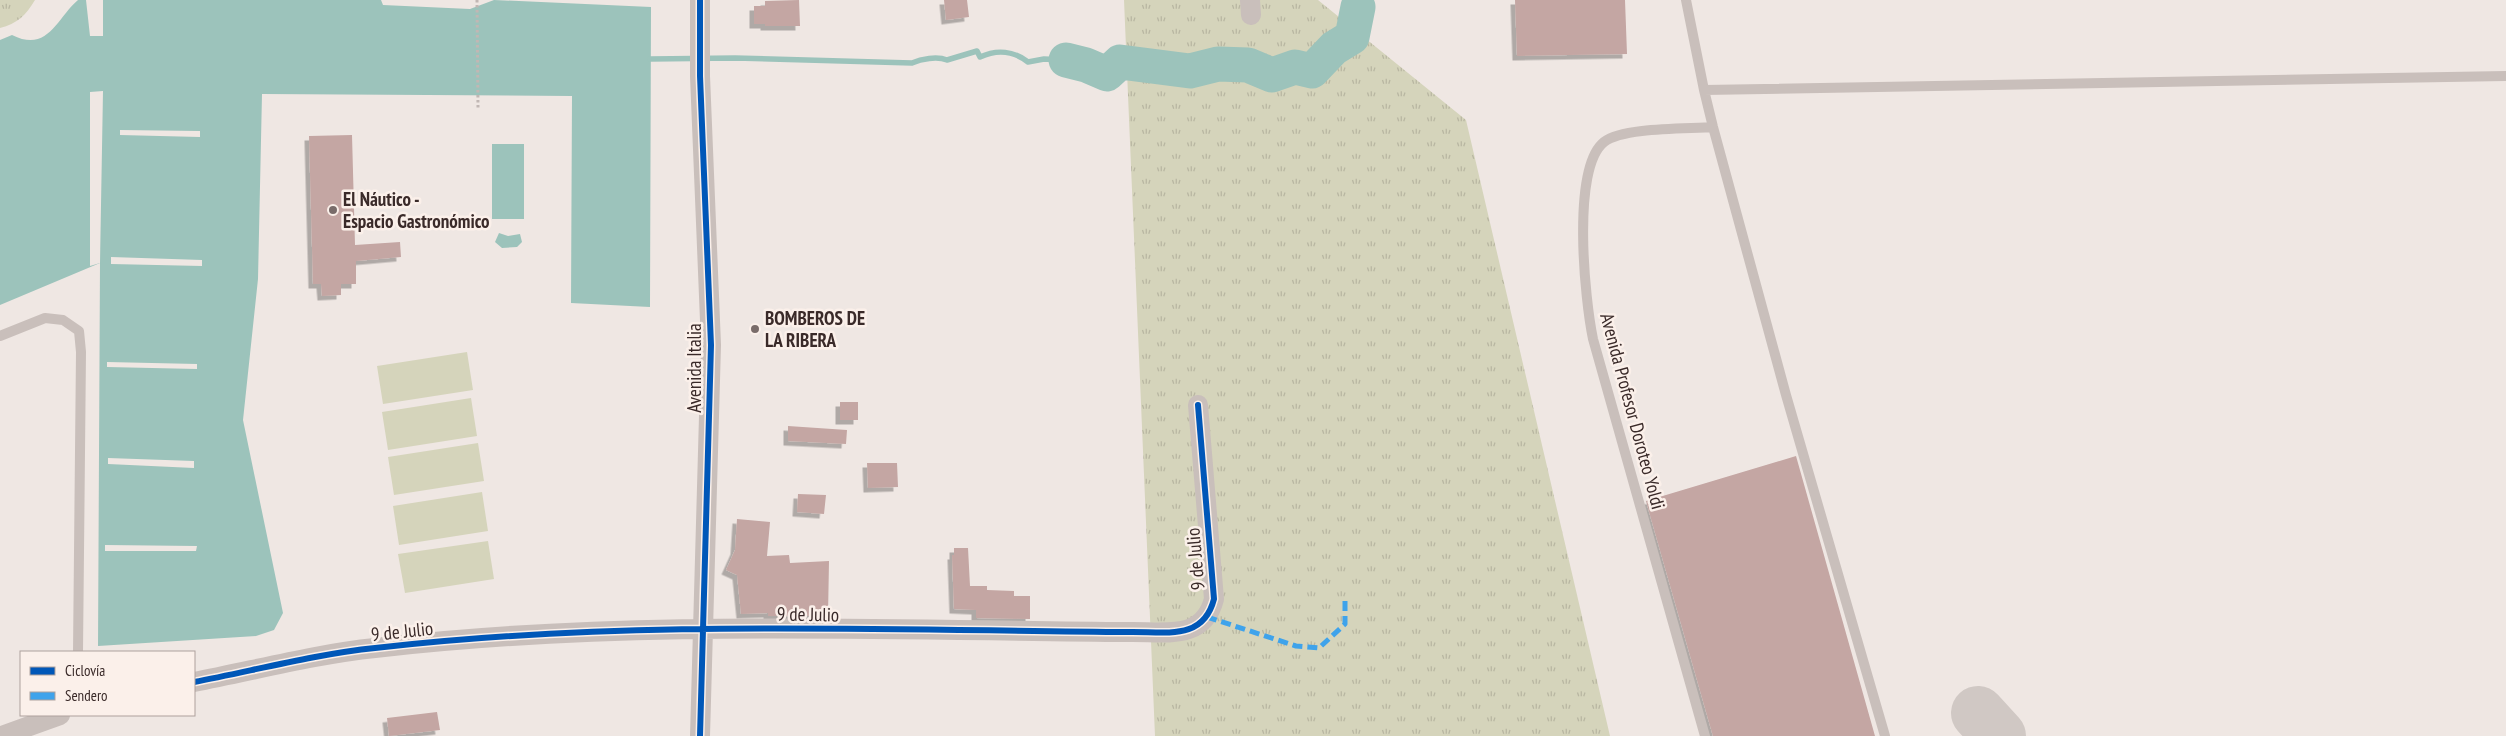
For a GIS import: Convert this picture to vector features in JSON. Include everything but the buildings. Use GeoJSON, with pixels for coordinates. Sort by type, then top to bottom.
{"type":"FeatureCollection","features":[{"type":"Feature","properties":{"kind":"street","name":"Avenida Italia"},"geometry":{"type":"LineString","coordinates":[[700,0],[700,76],[711,345],[700,736]]}},
{"type":"Feature","properties":{"kind":"street","name":"9 de Julio"},"geometry":{"type":"LineString","coordinates":[[195,682],[372,648],[553,632],[703,628],[1189,631],[1199,626],[1207,617],[1214,599],[1198,406]]}},
{"type":"Feature","properties":{"kind":"street"},"geometry":{"type":"LineString","coordinates":[[2,736],[57,716]]}},
{"type":"Feature","properties":{"kind":"lane"},"geometry":{"type":"LineString","coordinates":[[1686,0],[1713,127],[1786,395],[1885,736]]}},
{"type":"Feature","properties":{"kind":"lane"},"geometry":{"type":"LineString","coordinates":[[1704,90],[2506,76]]}},
{"type":"Feature","properties":{"kind":"lane","name":"Avenida Profesor Doroteo Yoldi"},"geometry":{"type":"LineString","coordinates":[[1705,736],[1593,339],[1588,315],[1582,213],[1588,174],[1603,142],[1620,133],[1713,127]]}},
{"type":"Feature","properties":{"kind":"lane"},"geometry":{"type":"LineString","coordinates":[[0,336],[45,318],[62,320],[78,331],[81,352],[78,651]]}},
{"type":"Feature","properties":{"kind":"path"},"geometry":{"type":"LineString","coordinates":[[477,0],[478,108]]}},
{"type":"Feature","properties":{"kind":"green space"},"geometry":{"type":"Polygon","coordinates":[[[0,0],[35,0],[20,18],[0,28],[0,0]]]}},
{"type":"Feature","properties":{"kind":"green space"},"geometry":{"type":"Polygon","coordinates":[[[1124,0],[1318,0],[1466,120],[1610,736],[1155,736],[1124,0]]]}},
{"type":"Feature","properties":{"kind":"green space"},"geometry":{"type":"Polygon","coordinates":[[[467,352],[473,390],[383,404],[377,366],[467,352]]]}},
{"type":"Feature","properties":{"kind":"green space"},"geometry":{"type":"Polygon","coordinates":[[[471,398],[477,436],[388,450],[382,412],[471,398]]]}},
{"type":"Feature","properties":{"kind":"green space"},"geometry":{"type":"Polygon","coordinates":[[[478,443],[484,481],[394,495],[388,457],[478,443]]]}},
{"type":"Feature","properties":{"kind":"green space"},"geometry":{"type":"Polygon","coordinates":[[[482,492],[488,531],[399,545],[393,506],[482,492]]]}},
{"type":"Feature","properties":{"kind":"green space"},"geometry":{"type":"Polygon","coordinates":[[[488,541],[494,579],[405,593],[398,554],[488,541]]]}},
{"type":"Feature","properties":{"kind":"water"},"geometry":{"type":"Polygon","coordinates":[[[78,0],[86,0],[90,36],[103,36],[103,0],[381,0],[383,5],[470,9],[494,0],[651,7],[650,307],[571,303],[572,96],[262,94],[258,279],[243,420],[283,613],[274,630],[256,636],[98,646],[100,263],[0,305],[0,40],[12,35],[34,40],[43,37],[78,0]]]}},
{"type":"Feature","properties":{"kind":"water"},"geometry":{"type":"Polygon","coordinates":[[[492,144],[524,144],[524,219],[492,219],[492,144]]]}},
{"type":"Feature","properties":{"kind":"water"},"geometry":{"type":"Polygon","coordinates":[[[499,233],[508,236],[520,234],[522,242],[517,247],[502,248],[495,242],[499,233]]]}},
{"type":"Feature","properties":{"kind":"pier"},"geometry":{"type":"Polygon","coordinates":[[[103,91],[100,263],[90,266],[90,92],[103,91]]]}},
{"type":"Feature","properties":{"kind":"pier"},"geometry":{"type":"Polygon","coordinates":[[[120,130],[200,131],[200,137],[120,135],[120,130]]]}},
{"type":"Feature","properties":{"kind":"pier"},"geometry":{"type":"Polygon","coordinates":[[[111,257],[202,260],[202,266],[111,264],[111,257]]]}},
{"type":"Feature","properties":{"kind":"pier"},"geometry":{"type":"Polygon","coordinates":[[[107,362],[197,364],[197,369],[107,367],[107,362]]]}},
{"type":"Feature","properties":{"kind":"pier"},"geometry":{"type":"Polygon","coordinates":[[[108,458],[194,461],[194,468],[108,464],[108,458]]]}},
{"type":"Feature","properties":{"kind":"pier"},"geometry":{"type":"Polygon","coordinates":[[[105,545],[197,546],[196,551],[105,551],[105,545]]]}},
{"type":"Feature","properties":{"kind":"waterway"},"geometry":{"type":"LineString","coordinates":[[1066,60],[1086,65],[1107,74],[1120,62],[1190,71],[1218,64],[1248,65],[1272,75],[1295,67],[1312,71],[1334,48],[1352,37],[1358,7]]}},
{"type":"Feature","properties":{"kind":"waterway"},"geometry":{"type":"LineString","coordinates":[[650,59],[735,58],[912,63],[929,58],[947,60],[977,51],[980,57],[986,54],[1005,52],[1017,55],[1028,62],[1044,59],[1066,60]]}},
{"type":"Feature","properties":{"kind":"taxiway"},"geometry":{"type":"LineString","coordinates":[[1978,713],[1999,736]]}},
{"type":"Feature","properties":{"kind":"marked path"},"geometry":{"type":"LineString","coordinates":[[1207,617],[1296,646],[1319,648],[1345,624],[1345,596]]}},
{"type":"Feature","properties":{"kind":"cycle path"},"geometry":{"type":"LineString","coordinates":[[700,0],[700,76],[711,345],[700,736]]}},
{"type":"Feature","properties":{"kind":"cycle path"},"geometry":{"type":"LineString","coordinates":[[195,682],[307,658],[375,648],[563,633],[751,628],[1168,632],[1191,628],[1201,622],[1209,613],[1214,599],[1198,405]]}},
{"type":"Feature","properties":{"kind":"place","name":"El Náutico - Espacio Gastronómico"},"geometry":{"type":"Point","coordinates":[333,210]}},
{"type":"Feature","properties":{"kind":"place","name":"BOMBEROS DE LA RIBERA"},"geometry":{"type":"Point","coordinates":[755,329]}}]}
